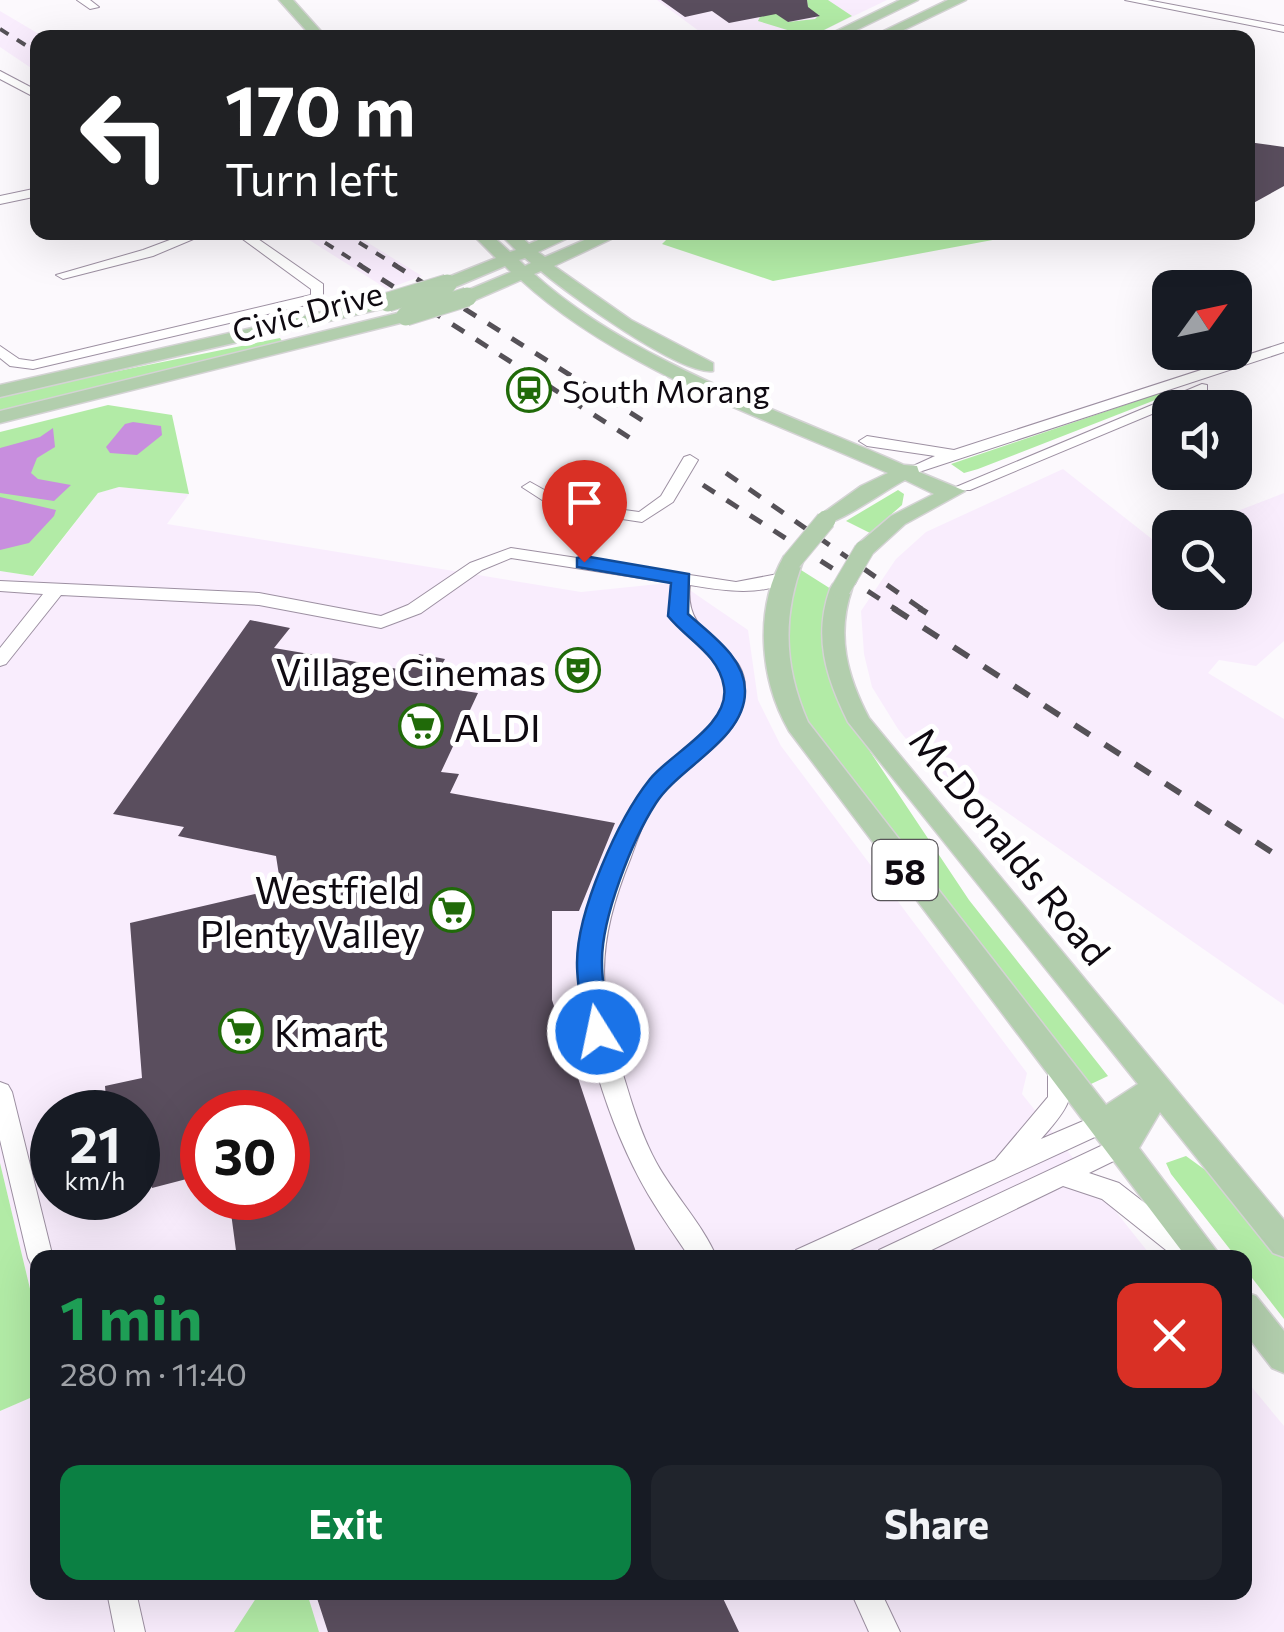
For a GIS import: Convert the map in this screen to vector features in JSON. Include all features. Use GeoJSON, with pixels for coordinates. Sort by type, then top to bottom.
{"type":"FeatureCollection","features":[{"type":"Feature","properties":{"kind":"main road"},"geometry":{"type":"LineString","coordinates":[[286,0],[314,30]]}},
{"type":"Feature","properties":{"kind":"main road"},"geometry":{"type":"LineString","coordinates":[[296,0],[315,30]]}},
{"type":"Feature","properties":{"kind":"main road"},"geometry":{"type":"LineString","coordinates":[[845,30],[911,0]]}},
{"type":"Feature","properties":{"kind":"main road"},"geometry":{"type":"LineString","coordinates":[[893,30],[959,0]]}},
{"type":"Feature","properties":{"kind":"main road"},"geometry":{"type":"LineString","coordinates":[[486,240],[566,311],[626,349],[861,446]]}},
{"type":"Feature","properties":{"kind":"main road"},"geometry":{"type":"LineString","coordinates":[[515,240],[631,331],[957,490]]}},
{"type":"Feature","properties":{"kind":"main road","name":"Civic Drive"},"geometry":{"type":"LineString","coordinates":[[536,260],[562,240]]}},
{"type":"Feature","properties":{"kind":"main road","name":"Civic Drive"},"geometry":{"type":"LineString","coordinates":[[0,391],[388,302],[516,268],[595,240]]}},
{"type":"Feature","properties":{"kind":"main road","name":"Civic Drive"},"geometry":{"type":"LineString","coordinates":[[0,417],[406,316],[467,297],[516,268]]}},
{"type":"Feature","properties":{"kind":"main road"},"geometry":{"type":"LineString","coordinates":[[848,504],[862,466],[861,446]]}},
{"type":"Feature","properties":{"kind":"main road","name":"58"},"geometry":{"type":"LineString","coordinates":[[910,470],[826,520],[788,570],[774,615],[780,681],[804,736],[1200,1250]]}},
{"type":"Feature","properties":{"kind":"main road","name":"McDonalds Road"},"geometry":{"type":"LineString","coordinates":[[957,490],[898,520],[864,550],[841,589],[833,618],[834,658],[860,722],[1284,1243]]}},
{"type":"Feature","properties":{"kind":"main road"},"geometry":{"type":"LineString","coordinates":[[1111,1135],[1136,1131],[1157,1087]]}},
{"type":"Feature","properties":{"kind":"main road"},"geometry":{"type":"LineString","coordinates":[[1252,1316],[1284,1356]]}},
{"type":"Feature","properties":{"kind":"street"},"geometry":{"type":"LineString","coordinates":[[82,0],[94,7]]}},
{"type":"Feature","properties":{"kind":"street"},"geometry":{"type":"LineString","coordinates":[[1130,0],[1284,29]]}},
{"type":"Feature","properties":{"kind":"street"},"geometry":{"type":"LineString","coordinates":[[0,74],[30,91]]}},
{"type":"Feature","properties":{"kind":"street"},"geometry":{"type":"LineString","coordinates":[[0,200],[30,194]]}},
{"type":"Feature","properties":{"kind":"street"},"geometry":{"type":"LineString","coordinates":[[63,275],[183,240]]}},
{"type":"Feature","properties":{"kind":"street"},"geometry":{"type":"LineString","coordinates":[[0,350],[15,363],[32,366],[318,298],[318,287],[250,240]]}},
{"type":"Feature","properties":{"kind":"street"},"geometry":{"type":"LineString","coordinates":[[910,470],[1284,348]]}},
{"type":"Feature","properties":{"kind":"street"},"geometry":{"type":"LineString","coordinates":[[957,490],[1284,356]]}},
{"type":"Feature","properties":{"kind":"street"},"geometry":{"type":"LineString","coordinates":[[861,446],[957,454]]}},
{"type":"Feature","properties":{"kind":"street"},"geometry":{"type":"LineString","coordinates":[[530,487],[562,506],[642,517],[666,499],[690,460]]}},
{"type":"Feature","properties":{"kind":"street"},"geometry":{"type":"LineString","coordinates":[[0,586],[54,592],[179,592],[259,599],[381,622],[405,614],[485,561],[511,553],[736,587],[755,597],[774,615]]}},
{"type":"Feature","properties":{"kind":"street"},"geometry":{"type":"LineString","coordinates":[[736,587],[788,570]]}},
{"type":"Feature","properties":{"kind":"street"},"geometry":{"type":"LineString","coordinates":[[682,578],[676,601],[678,616],[728,664],[734,702],[716,732],[670,770],[644,802],[600,905],[592,934],[589,984],[598,1032],[640,1155],[700,1250]]}},
{"type":"Feature","properties":{"kind":"street"},"geometry":{"type":"LineString","coordinates":[[0,660],[54,592]]}},
{"type":"Feature","properties":{"kind":"street"},"geometry":{"type":"LineString","coordinates":[[1000,1170],[1058,1103],[1063,1083],[1058,1066]]}},
{"type":"Feature","properties":{"kind":"street"},"geometry":{"type":"LineString","coordinates":[[0,1092],[40,1250]]}},
{"type":"Feature","properties":{"kind":"street"},"geometry":{"type":"LineString","coordinates":[[822,1250],[1000,1170],[1111,1135]]}},
{"type":"Feature","properties":{"kind":"street"},"geometry":{"type":"LineString","coordinates":[[905,1250],[1064,1176],[1111,1135]]}},
{"type":"Feature","properties":{"kind":"street"},"geometry":{"type":"LineString","coordinates":[[1064,1176],[1110,1191],[1186,1250]]}},
{"type":"Feature","properties":{"kind":"street"},"geometry":{"type":"LineString","coordinates":[[123,1600],[130,1632]]}},
{"type":"Feature","properties":{"kind":"street"},"geometry":{"type":"LineString","coordinates":[[869,1600],[885,1632]]}},
{"type":"Feature","properties":{"kind":"shaded area"},"geometry":{"type":"Polygon","coordinates":[[[657,0],[887,0],[825,30],[698,30],[657,0]]]}},
{"type":"Feature","properties":{"kind":"shaded area"},"geometry":{"type":"Polygon","coordinates":[[[0,11],[32,30],[30,67],[0,47],[0,11]]]}},
{"type":"Feature","properties":{"kind":"shaded area"},"geometry":{"type":"Polygon","coordinates":[[[309,240],[363,240],[422,276],[387,289],[309,240]]]}},
{"type":"Feature","properties":{"kind":"shaded area"},"geometry":{"type":"Polygon","coordinates":[[[125,424],[161,426],[162,435],[137,455],[110,453],[106,447],[125,424]]]}},
{"type":"Feature","properties":{"kind":"shaded area"},"geometry":{"type":"Polygon","coordinates":[[[53,428],[55,447],[37,458],[31,473],[38,479],[71,485],[54,501],[0,493],[0,448],[40,437],[53,428]]]}},
{"type":"Feature","properties":{"kind":"shaded area"},"geometry":{"type":"Polygon","coordinates":[[[1063,469],[1152,539],[1152,610],[1252,610],[1252,510],[1240,510],[1284,493],[1284,641],[1256,666],[1219,660],[1208,673],[1284,719],[1284,1005],[956,777],[942,783],[898,729],[872,687],[864,654],[861,611],[896,559],[926,532],[1063,469]]]}},
{"type":"Feature","properties":{"kind":"shaded area","name":"Westfield Plenty Valley"},"geometry":{"type":"Polygon","coordinates":[[[119,487],[189,494],[167,524],[581,592],[678,582],[748,630],[758,700],[781,746],[1027,1073],[1022,1094],[1146,1250],[30,1250],[30,1289],[0,1163],[0,571],[34,576],[98,493],[119,487]]]}},
{"type":"Feature","properties":{"kind":"shaded area"},"geometry":{"type":"Polygon","coordinates":[[[0,497],[56,510],[29,543],[0,550],[0,497]]]}},
{"type":"Feature","properties":{"kind":"shaded area"},"geometry":{"type":"Polygon","coordinates":[[[1252,1387],[1284,1426],[1284,1632],[0,1632],[0,1411],[30,1398],[30,1600],[1252,1600],[1252,1387]]]}},
{"type":"Feature","properties":{"kind":"green space"},"geometry":{"type":"Polygon","coordinates":[[[807,0],[828,0],[852,16],[824,30],[787,30],[758,21],[764,8],[770,7],[788,22],[815,19],[819,15],[808,10],[807,0]]]}},
{"type":"Feature","properties":{"kind":"green space"},"geometry":{"type":"Polygon","coordinates":[[[666,240],[993,240],[773,281],[662,244],[666,240]]]}},
{"type":"Feature","properties":{"kind":"green space"},"geometry":{"type":"Polygon","coordinates":[[[280,338],[284,344],[0,413],[0,395],[280,338]]]}},
{"type":"Feature","properties":{"kind":"green space"},"geometry":{"type":"Polygon","coordinates":[[[1152,396],[1152,401],[978,469],[964,473],[951,464],[1152,396]]]}},
{"type":"Feature","properties":{"kind":"green space"},"geometry":{"type":"Polygon","coordinates":[[[108,405],[172,415],[189,494],[119,487],[98,493],[33,576],[0,571],[0,432],[108,405]]]}},
{"type":"Feature","properties":{"kind":"green space"},"geometry":{"type":"Polygon","coordinates":[[[898,490],[904,494],[902,505],[870,533],[846,521],[898,490]]]}},
{"type":"Feature","properties":{"kind":"green space"},"geometry":{"type":"Polygon","coordinates":[[[801,570],[831,589],[824,653],[847,717],[969,900],[1108,1076],[1091,1084],[1084,1080],[827,755],[795,688],[785,641],[791,594],[801,570]]]}},
{"type":"Feature","properties":{"kind":"green space"},"geometry":{"type":"Polygon","coordinates":[[[1186,1156],[1219,1180],[1284,1257],[1284,1319],[1252,1278],[1252,1250],[1231,1250],[1166,1163],[1186,1156]]]}},
{"type":"Feature","properties":{"kind":"green space"},"geometry":{"type":"Polygon","coordinates":[[[0,1163],[30,1289],[30,1398],[0,1411],[0,1163]]]}},
{"type":"Feature","properties":{"kind":"green space"},"geometry":{"type":"Polygon","coordinates":[[[255,1600],[309,1600],[319,1632],[234,1632],[255,1600]]]}},
{"type":"Feature","properties":{"kind":"building"},"geometry":{"type":"Polygon","coordinates":[[[661,0],[807,0],[808,7],[820,16],[788,22],[776,14],[729,23],[712,11],[685,17],[661,0]]]}},
{"type":"Feature","properties":{"kind":"building"},"geometry":{"type":"Polygon","coordinates":[[[1255,143],[1284,147],[1284,186],[1255,202],[1255,143]]]}},
{"type":"Feature","properties":{"kind":"building","name":"Westfield Plenty Valley"},"geometry":{"type":"Polygon","coordinates":[[[250,620],[290,628],[274,648],[410,671],[419,654],[445,659],[430,686],[478,693],[441,772],[459,774],[450,793],[615,823],[579,911],[552,911],[552,1000],[635,1250],[236,1250],[232,1220],[310,1220],[310,1090],[180,1090],[180,1181],[160,1186],[160,1090],[105,1090],[105,1086],[142,1078],[130,923],[281,888],[276,856],[178,836],[184,827],[113,814],[250,620]]]}},
{"type":"Feature","properties":{"kind":"building"},"geometry":{"type":"Polygon","coordinates":[[[318,1600],[724,1600],[739,1632],[328,1632],[318,1600]]]}},
{"type":"Feature","properties":{"kind":"railway"},"geometry":{"type":"LineString","coordinates":[[0,29],[30,48]]}},
{"type":"Feature","properties":{"kind":"railway"},"geometry":{"type":"LineString","coordinates":[[321,240],[362,266]]}},
{"type":"Feature","properties":{"kind":"railway"},"geometry":{"type":"LineString","coordinates":[[355,240],[397,266]]}},
{"type":"Feature","properties":{"kind":"railway"},"geometry":{"type":"LineString","coordinates":[[358,264],[630,438]]}},
{"type":"Feature","properties":{"kind":"railway"},"geometry":{"type":"LineString","coordinates":[[393,264],[653,427]]}},
{"type":"Feature","properties":{"kind":"railway"},"geometry":{"type":"LineString","coordinates":[[726,473],[923,610]]}},
{"type":"Feature","properties":{"kind":"railway"},"geometry":{"type":"LineString","coordinates":[[703,485],[897,610]]}},
{"type":"Feature","properties":{"kind":"railway"},"geometry":{"type":"LineString","coordinates":[[893,608],[1284,860]]}},
{"type":"Feature","properties":{"kind":"railway"},"geometry":{"type":"LineString","coordinates":[[919,608],[927,613]]}},
{"type":"Feature","properties":{"kind":"place","name":"South Morang"},"geometry":{"type":"Point","coordinates":[529,390]}},
{"type":"Feature","properties":{"kind":"place","name":"Village Cinemas"},"geometry":{"type":"Point","coordinates":[578,670]}},
{"type":"Feature","properties":{"kind":"place","name":"ALDI"},"geometry":{"type":"Point","coordinates":[421,726]}},
{"type":"Feature","properties":{"kind":"place","name":"Westfield Plenty Valley"},"geometry":{"type":"Point","coordinates":[452,910]}},
{"type":"Feature","properties":{"kind":"place","name":"Kmart"},"geometry":{"type":"Point","coordinates":[241,1031]}},
{"type":"Feature","properties":{"kind":"route"},"geometry":{"type":"LineString","coordinates":[[584,562],[682,578],[676,601],[678,616],[724,658],[736,689],[732,710],[722,725],[680,760],[644,802],[600,905],[589,961],[598,1032]]}}]}
